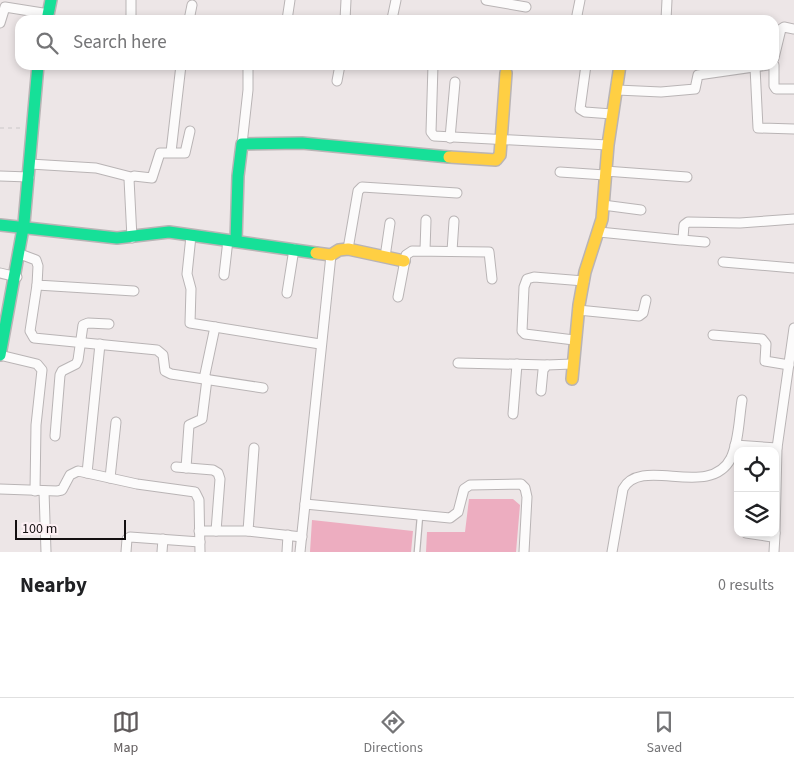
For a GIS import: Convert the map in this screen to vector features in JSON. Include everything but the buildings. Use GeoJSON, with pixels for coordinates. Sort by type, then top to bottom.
{"type":"FeatureCollection","features":[{"type":"Feature","properties":{"kind":"street"},"geometry":{"type":"LineString","coordinates":[[48,15],[51,0]]}},
{"type":"Feature","properties":{"kind":"street"},"geometry":{"type":"LineString","coordinates":[[131,0],[131,15]]}},
{"type":"Feature","properties":{"kind":"street"},"geometry":{"type":"LineString","coordinates":[[288,15],[290,0]]}},
{"type":"Feature","properties":{"kind":"street"},"geometry":{"type":"LineString","coordinates":[[344,15],[346,0]]}},
{"type":"Feature","properties":{"kind":"street"},"geometry":{"type":"LineString","coordinates":[[392,15],[396,0]]}},
{"type":"Feature","properties":{"kind":"street"},"geometry":{"type":"LineString","coordinates":[[486,0],[526,8]]}},
{"type":"Feature","properties":{"kind":"street"},"geometry":{"type":"LineString","coordinates":[[577,15],[580,0]]}},
{"type":"Feature","properties":{"kind":"street"},"geometry":{"type":"LineString","coordinates":[[666,15],[668,0]]}},
{"type":"Feature","properties":{"kind":"street"},"geometry":{"type":"LineString","coordinates":[[190,15],[192,5]]}},
{"type":"Feature","properties":{"kind":"street"},"geometry":{"type":"LineString","coordinates":[[0,23],[5,7],[39,15]]}},
{"type":"Feature","properties":{"kind":"street"},"geometry":{"type":"LineString","coordinates":[[779,35],[780,30],[784,27],[794,29]]}},
{"type":"Feature","properties":{"kind":"street"},"geometry":{"type":"LineString","coordinates":[[37,70],[34,84],[30,164],[24,227],[16,277],[3,323],[0,355],[37,364],[42,370],[37,416],[39,491],[46,552]]}},
{"type":"Feature","properties":{"kind":"street"},"geometry":{"type":"LineString","coordinates":[[171,152],[180,70]]}},
{"type":"Feature","properties":{"kind":"street"},"geometry":{"type":"LineString","coordinates":[[224,275],[232,241],[248,90],[248,70]]}},
{"type":"Feature","properties":{"kind":"street"},"geometry":{"type":"LineString","coordinates":[[337,80],[339,70]]}},
{"type":"Feature","properties":{"kind":"street"},"geometry":{"type":"LineString","coordinates":[[433,70],[431,132],[434,136],[608,145]]}},
{"type":"Feature","properties":{"kind":"street"},"geometry":{"type":"LineString","coordinates":[[585,70],[580,110],[612,114]]}},
{"type":"Feature","properties":{"kind":"street"},"geometry":{"type":"LineString","coordinates":[[572,379],[578,310],[584,281],[599,232],[608,145],[619,70]]}},
{"type":"Feature","properties":{"kind":"street"},"geometry":{"type":"LineString","coordinates":[[617,90],[661,92],[695,89],[698,75],[734,70]]}},
{"type":"Feature","properties":{"kind":"street"},"geometry":{"type":"LineString","coordinates":[[755,70],[758,128],[794,129]]}},
{"type":"Feature","properties":{"kind":"street"},"geometry":{"type":"LineString","coordinates":[[774,70],[774,86],[776,89],[794,89]]}},
{"type":"Feature","properties":{"kind":"street"},"geometry":{"type":"LineString","coordinates":[[242,144],[302,143],[492,160],[499,158],[502,140],[506,73]]}},
{"type":"Feature","properties":{"kind":"street"},"geometry":{"type":"LineString","coordinates":[[450,138],[455,82]]}},
{"type":"Feature","properties":{"kind":"street"},"geometry":{"type":"LineString","coordinates":[[30,164],[96,168],[131,177],[152,178],[160,153],[183,153],[187,151],[190,131]]}},
{"type":"Feature","properties":{"kind":"street"},"geometry":{"type":"LineString","coordinates":[[560,172],[687,177]]}},
{"type":"Feature","properties":{"kind":"street"},"geometry":{"type":"LineString","coordinates":[[0,176],[29,177]]}},
{"type":"Feature","properties":{"kind":"street"},"geometry":{"type":"LineString","coordinates":[[131,177],[129,184],[132,238]]}},
{"type":"Feature","properties":{"kind":"street"},"geometry":{"type":"LineString","coordinates":[[348,249],[358,191],[362,186],[457,193]]}},
{"type":"Feature","properties":{"kind":"street"},"geometry":{"type":"LineString","coordinates":[[603,205],[641,210]]}},
{"type":"Feature","properties":{"kind":"street"},"geometry":{"type":"LineString","coordinates":[[682,240],[684,225],[688,222],[740,223],[794,219]]}},
{"type":"Feature","properties":{"kind":"street"},"geometry":{"type":"LineString","coordinates":[[425,250],[426,220]]}},
{"type":"Feature","properties":{"kind":"street"},"geometry":{"type":"LineString","coordinates":[[452,251],[454,221]]}},
{"type":"Feature","properties":{"kind":"street"},"geometry":{"type":"LineString","coordinates":[[385,257],[390,223]]}},
{"type":"Feature","properties":{"kind":"street"},"geometry":{"type":"LineString","coordinates":[[0,225],[65,234],[132,238],[159,232],[331,255],[339,250],[348,249],[404,261]]}},
{"type":"Feature","properties":{"kind":"street"},"geometry":{"type":"LineString","coordinates":[[599,232],[705,242]]}},
{"type":"Feature","properties":{"kind":"street"},"geometry":{"type":"LineString","coordinates":[[191,236],[187,274],[191,295],[189,320],[193,324],[320,344]]}},
{"type":"Feature","properties":{"kind":"street"},"geometry":{"type":"LineString","coordinates":[[287,294],[294,249]]}},
{"type":"Feature","properties":{"kind":"street"},"geometry":{"type":"LineString","coordinates":[[398,298],[404,261],[408,252],[425,250],[490,253],[492,279]]}},
{"type":"Feature","properties":{"kind":"street"},"geometry":{"type":"LineString","coordinates":[[20,254],[36,260],[38,266],[31,336],[43,339],[157,350],[163,355],[165,371],[263,388]]}},
{"type":"Feature","properties":{"kind":"street"},"geometry":{"type":"LineString","coordinates":[[300,552],[320,344],[331,255]]}},
{"type":"Feature","properties":{"kind":"street"},"geometry":{"type":"LineString","coordinates":[[722,262],[794,268]]}},
{"type":"Feature","properties":{"kind":"street"},"geometry":{"type":"LineString","coordinates":[[0,273],[16,277]]}},
{"type":"Feature","properties":{"kind":"street"},"geometry":{"type":"LineString","coordinates":[[574,340],[525,334],[522,326],[524,287],[527,279],[534,277],[584,281]]}},
{"type":"Feature","properties":{"kind":"street"},"geometry":{"type":"LineString","coordinates":[[37,285],[134,291]]}},
{"type":"Feature","properties":{"kind":"street"},"geometry":{"type":"LineString","coordinates":[[578,310],[639,316],[643,313],[646,300]]}},
{"type":"Feature","properties":{"kind":"street"},"geometry":{"type":"LineString","coordinates":[[55,436],[60,375],[65,368],[76,364],[85,324],[109,324]]}},
{"type":"Feature","properties":{"kind":"street"},"geometry":{"type":"LineString","coordinates":[[186,468],[189,425],[202,419],[206,379],[215,326]]}},
{"type":"Feature","properties":{"kind":"street"},"geometry":{"type":"LineString","coordinates":[[777,447],[790,384],[789,365],[794,328]]}},
{"type":"Feature","properties":{"kind":"street"},"geometry":{"type":"LineString","coordinates":[[714,335],[762,339],[766,344],[765,361],[789,365]]}},
{"type":"Feature","properties":{"kind":"street"},"geometry":{"type":"LineString","coordinates":[[87,473],[100,344]]}},
{"type":"Feature","properties":{"kind":"street"},"geometry":{"type":"LineString","coordinates":[[458,363],[572,364]]}},
{"type":"Feature","properties":{"kind":"street"},"geometry":{"type":"LineString","coordinates":[[513,414],[517,364]]}},
{"type":"Feature","properties":{"kind":"street"},"geometry":{"type":"LineString","coordinates":[[541,391],[543,370],[547,365]]}},
{"type":"Feature","properties":{"kind":"street"},"geometry":{"type":"LineString","coordinates":[[612,552],[623,489],[627,482],[635,477],[646,476],[704,477],[726,464],[735,445],[742,400]]}},
{"type":"Feature","properties":{"kind":"street"},"geometry":{"type":"LineString","coordinates":[[110,478],[116,422]]}},
{"type":"Feature","properties":{"kind":"street"},"geometry":{"type":"LineString","coordinates":[[735,445],[763,447]]}},
{"type":"Feature","properties":{"kind":"street"},"geometry":{"type":"LineString","coordinates":[[248,531],[254,448]]}},
{"type":"Feature","properties":{"kind":"street"},"geometry":{"type":"LineString","coordinates":[[176,467],[213,470],[218,473],[220,479],[216,531]]}},
{"type":"Feature","properties":{"kind":"street"},"geometry":{"type":"LineString","coordinates":[[0,489],[62,490],[73,472],[195,492],[199,500],[200,552]]}},
{"type":"Feature","properties":{"kind":"street"},"geometry":{"type":"LineString","coordinates":[[305,504],[443,518],[455,516],[458,512],[464,489],[470,485],[521,484],[525,488],[527,497],[524,552]]}},
{"type":"Feature","properties":{"kind":"street"},"geometry":{"type":"LineString","coordinates":[[199,531],[248,531],[302,537]]}},
{"type":"Feature","properties":{"kind":"street"},"geometry":{"type":"LineString","coordinates":[[287,552],[288,535]]}},
{"type":"Feature","properties":{"kind":"street"},"geometry":{"type":"LineString","coordinates":[[126,552],[128,537],[200,542]]}},
{"type":"Feature","properties":{"kind":"street"},"geometry":{"type":"LineString","coordinates":[[774,552],[775,537]]}},
{"type":"Feature","properties":{"kind":"street"},"geometry":{"type":"LineString","coordinates":[[162,552],[163,539]]}},
{"type":"Feature","properties":{"kind":"lane"},"geometry":{"type":"LineString","coordinates":[[417,552],[420,516]]}},
{"type":"Feature","properties":{"kind":"path"},"geometry":{"type":"LineString","coordinates":[[0,128],[32,129]]}},
{"type":"Feature","properties":{"kind":"shaded area"},"geometry":{"type":"Polygon","coordinates":[[[469,499],[513,499],[520,505],[516,552],[426,552],[427,532],[465,532],[469,499]]]}},
{"type":"Feature","properties":{"kind":"shaded area"},"geometry":{"type":"Polygon","coordinates":[[[312,520],[413,531],[411,552],[310,552],[312,520]]]}},
{"type":"Feature","properties":{"kind":"traffic: fast"},"geometry":{"type":"LineString","coordinates":[[48,15],[51,0]]}},
{"type":"Feature","properties":{"kind":"traffic: fast"},"geometry":{"type":"LineString","coordinates":[[0,355],[24,223],[38,70]]}},
{"type":"Feature","properties":{"kind":"traffic: fast"},"geometry":{"type":"LineString","coordinates":[[236,241],[238,176],[242,144],[302,143],[449,157]]}},
{"type":"Feature","properties":{"kind":"traffic: fast"},"geometry":{"type":"LineString","coordinates":[[0,225],[117,238],[169,232],[316,253]]}},
{"type":"Feature","properties":{"kind":"traffic: slow"},"geometry":{"type":"LineString","coordinates":[[572,379],[579,305],[585,272],[602,219],[608,145],[619,70]]}},
{"type":"Feature","properties":{"kind":"traffic: slow"},"geometry":{"type":"LineString","coordinates":[[449,157],[496,160],[500,155],[506,73]]}},
{"type":"Feature","properties":{"kind":"traffic: slow"},"geometry":{"type":"LineString","coordinates":[[316,253],[331,255],[339,250],[348,249],[404,261]]}}]}
